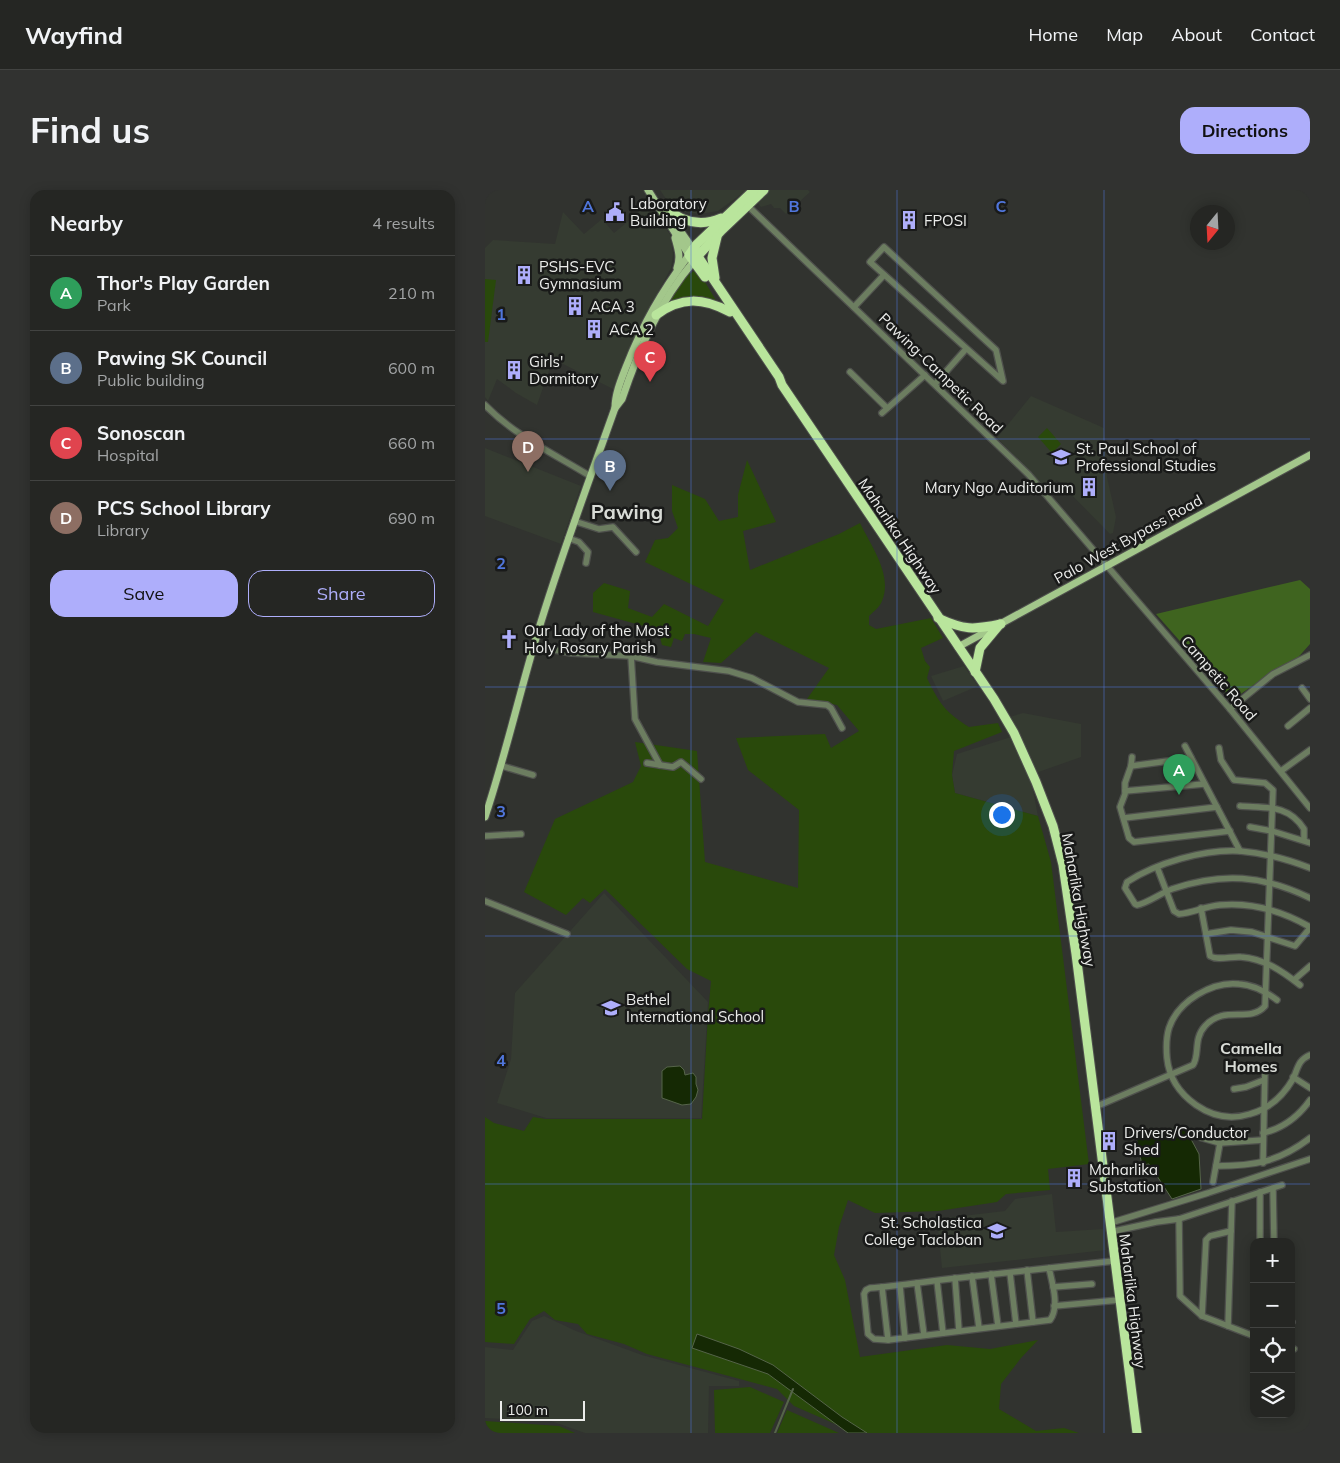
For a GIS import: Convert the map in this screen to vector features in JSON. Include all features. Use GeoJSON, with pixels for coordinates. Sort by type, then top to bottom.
{"type":"FeatureCollection","features":[{"type":"Feature","properties":{"kind":"highway"},"geometry":{"type":"LineString","coordinates":[[693,255],[728,214],[754,190]]}},
{"type":"Feature","properties":{"kind":"highway"},"geometry":{"type":"LineString","coordinates":[[693,255],[764,190]]}},
{"type":"Feature","properties":{"kind":"highway"},"geometry":{"type":"LineString","coordinates":[[663,206],[674,216],[699,223],[712,222],[728,214]]}},
{"type":"Feature","properties":{"kind":"highway"},"geometry":{"type":"LineString","coordinates":[[719,287],[713,272],[712,258],[717,238],[722,230]]}},
{"type":"Feature","properties":{"kind":"highway","name":"Maharlika Highway"},"geometry":{"type":"LineString","coordinates":[[693,255],[719,287],[779,377],[782,385],[994,699],[1014,733],[1053,826],[1064,875],[1137,1433]]}},
{"type":"Feature","properties":{"kind":"highway","name":"Maharlika Highway"},"geometry":{"type":"LineString","coordinates":[[693,255],[775,379],[782,385]]}},
{"type":"Feature","properties":{"kind":"highway"},"geometry":{"type":"LineString","coordinates":[[656,315],[668,308],[689,301],[709,303],[730,312]]}},
{"type":"Feature","properties":{"kind":"highway"},"geometry":{"type":"LineString","coordinates":[[938,618],[954,626],[967,629],[1001,624]]}},
{"type":"Feature","properties":{"kind":"highway"},"geometry":{"type":"LineString","coordinates":[[975,672],[980,648],[1001,624]]}},
{"type":"Feature","properties":{"kind":"main road"},"geometry":{"type":"LineString","coordinates":[[648,190],[693,255]]}},
{"type":"Feature","properties":{"kind":"main road"},"geometry":{"type":"LineString","coordinates":[[652,190],[693,255]]}},
{"type":"Feature","properties":{"kind":"main road"},"geometry":{"type":"LineString","coordinates":[[670,224],[679,250],[679,262],[675,273]]}},
{"type":"Feature","properties":{"kind":"main road"},"geometry":{"type":"LineString","coordinates":[[615,408],[615,399],[621,380],[652,308],[675,273],[693,255]]}},
{"type":"Feature","properties":{"kind":"main road"},"geometry":{"type":"LineString","coordinates":[[485,817],[502,766],[534,646],[568,538],[615,408],[621,399],[639,351],[656,315],[693,255]]}},
{"type":"Feature","properties":{"kind":"main road","name":"Palo West Bypass Road"},"geometry":{"type":"LineString","coordinates":[[958,647],[1310,455]]}},
{"type":"Feature","properties":{"kind":"street","name":"Pawing-Campetic Road"},"geometry":{"type":"LineString","coordinates":[[748,206],[1029,476],[1107,567]]}},
{"type":"Feature","properties":{"kind":"street"},"geometry":{"type":"LineString","coordinates":[[884,247],[996,350],[1003,381],[966,349],[870,262],[884,247]]}},
{"type":"Feature","properties":{"kind":"street"},"geometry":{"type":"LineString","coordinates":[[854,307],[884,274]]}},
{"type":"Feature","properties":{"kind":"street"},"geometry":{"type":"LineString","coordinates":[[935,384],[966,349]]}},
{"type":"Feature","properties":{"kind":"street"},"geometry":{"type":"LineString","coordinates":[[850,372],[887,408]]}},
{"type":"Feature","properties":{"kind":"street"},"geometry":{"type":"LineString","coordinates":[[882,413],[925,375]]}},
{"type":"Feature","properties":{"kind":"street"},"geometry":{"type":"LineString","coordinates":[[485,405],[493,413],[543,449],[590,476]]}},
{"type":"Feature","properties":{"kind":"street"},"geometry":{"type":"LineString","coordinates":[[574,521],[599,529],[613,527],[636,552]]}},
{"type":"Feature","properties":{"kind":"street"},"geometry":{"type":"LineString","coordinates":[[568,538],[579,542],[588,552],[586,563]]}},
{"type":"Feature","properties":{"kind":"street","name":"Campetic Road"},"geometry":{"type":"LineString","coordinates":[[1107,567],[1230,709],[1310,808]]}},
{"type":"Feature","properties":{"kind":"street"},"geometry":{"type":"LineString","coordinates":[[534,646],[571,652],[631,656],[657,662],[729,672],[752,678],[798,702],[827,705],[831,708],[842,728]]}},
{"type":"Feature","properties":{"kind":"street"},"geometry":{"type":"LineString","coordinates":[[1230,709],[1273,674],[1310,655]]}},
{"type":"Feature","properties":{"kind":"street"},"geometry":{"type":"LineString","coordinates":[[631,656],[635,719],[660,765]]}},
{"type":"Feature","properties":{"kind":"street"},"geometry":{"type":"LineString","coordinates":[[1302,688],[1310,700]]}},
{"type":"Feature","properties":{"kind":"street"},"geometry":{"type":"LineString","coordinates":[[1288,726],[1310,708]]}},
{"type":"Feature","properties":{"kind":"street"},"geometry":{"type":"LineString","coordinates":[[1185,746],[1239,851]]}},
{"type":"Feature","properties":{"kind":"street"},"geometry":{"type":"LineString","coordinates":[[1095,1107],[1195,1064],[1197,1041],[1201,1031],[1208,1023],[1222,1015],[1251,1015],[1263,1008],[1266,1003],[1273,790],[1265,783],[1234,780],[1221,760],[1219,748]]}},
{"type":"Feature","properties":{"kind":"street"},"geometry":{"type":"LineString","coordinates":[[1281,771],[1310,750]]}},
{"type":"Feature","properties":{"kind":"street"},"geometry":{"type":"LineString","coordinates":[[1131,757],[1131,766],[1120,807],[1129,838],[1134,842],[1230,831]]}},
{"type":"Feature","properties":{"kind":"street"},"geometry":{"type":"LineString","coordinates":[[1131,766],[1191,758]]}},
{"type":"Feature","properties":{"kind":"street"},"geometry":{"type":"LineString","coordinates":[[647,763],[673,767],[681,762],[701,779]]}},
{"type":"Feature","properties":{"kind":"street"},"geometry":{"type":"LineString","coordinates":[[502,766],[533,775]]}},
{"type":"Feature","properties":{"kind":"street"},"geometry":{"type":"LineString","coordinates":[[1125,791],[1204,784]]}},
{"type":"Feature","properties":{"kind":"street"},"geometry":{"type":"LineString","coordinates":[[1240,806],[1273,808],[1289,813],[1301,825],[1307,842],[1272,831],[1250,828]]}},
{"type":"Feature","properties":{"kind":"street"},"geometry":{"type":"LineString","coordinates":[[1124,818],[1217,807]]}},
{"type":"Feature","properties":{"kind":"street"},"geometry":{"type":"LineString","coordinates":[[485,836],[521,834]]}},
{"type":"Feature","properties":{"kind":"street"},"geometry":{"type":"LineString","coordinates":[[1310,868],[1272,855],[1239,851],[1194,856],[1157,867],[1127,882],[1125,888],[1137,906],[1166,891],[1211,879],[1243,878],[1270,882],[1310,898]]}},
{"type":"Feature","properties":{"kind":"street"},"geometry":{"type":"LineString","coordinates":[[1157,867],[1174,911],[1179,914],[1221,905],[1269,908],[1289,915],[1310,927],[1295,946],[1252,932],[1231,930],[1206,934]]}},
{"type":"Feature","properties":{"kind":"street"},"geometry":{"type":"LineString","coordinates":[[485,901],[567,934]]}},
{"type":"Feature","properties":{"kind":"street"},"geometry":{"type":"LineString","coordinates":[[1201,908],[1213,958],[1240,957],[1267,962],[1300,985]]}},
{"type":"Feature","properties":{"kind":"street"},"geometry":{"type":"LineString","coordinates":[[1295,980],[1309,969]]}},
{"type":"Feature","properties":{"kind":"street"},"geometry":{"type":"LineString","coordinates":[[1277,1000],[1266,992],[1247,985],[1229,984],[1213,988],[1190,1000],[1169,1026],[1166,1047],[1170,1076],[1187,1099],[1211,1113],[1236,1117],[1263,1110],[1276,1101],[1284,1093],[1299,1062],[1310,1055]]}},
{"type":"Feature","properties":{"kind":"street"},"geometry":{"type":"LineString","coordinates":[[1263,1163],[1265,1067]]}},
{"type":"Feature","properties":{"kind":"street"},"geometry":{"type":"LineString","coordinates":[[1293,1077],[1310,1088]]}},
{"type":"Feature","properties":{"kind":"street"},"geometry":{"type":"LineString","coordinates":[[1234,1089],[1264,1080]]}},
{"type":"Feature","properties":{"kind":"street"},"geometry":{"type":"LineString","coordinates":[[1199,1137],[1220,1143],[1263,1137],[1291,1122],[1310,1100]]}},
{"type":"Feature","properties":{"kind":"street"},"geometry":{"type":"LineString","coordinates":[[1216,1166],[1246,1166],[1263,1163],[1291,1151],[1310,1138]]}},
{"type":"Feature","properties":{"kind":"street"},"geometry":{"type":"LineString","coordinates":[[1213,1182],[1220,1143]]}},
{"type":"Feature","properties":{"kind":"street"},"geometry":{"type":"LineString","coordinates":[[1110,1227],[1310,1159]]}},
{"type":"Feature","properties":{"kind":"street"},"geometry":{"type":"LineString","coordinates":[[1110,1227],[1179,1219],[1282,1185]]}},
{"type":"Feature","properties":{"kind":"street"},"geometry":{"type":"LineString","coordinates":[[1273,1189],[1274,1238]]}},
{"type":"Feature","properties":{"kind":"street"},"geometry":{"type":"LineString","coordinates":[[1260,1238],[1261,1192]]}},
{"type":"Feature","properties":{"kind":"street"},"geometry":{"type":"LineString","coordinates":[[1228,1326],[1232,1201]]}},
{"type":"Feature","properties":{"kind":"street"},"geometry":{"type":"LineString","coordinates":[[1179,1219],[1179,1293],[1182,1299],[1202,1316],[1250,1334]]}},
{"type":"Feature","properties":{"kind":"street"},"geometry":{"type":"LineString","coordinates":[[1202,1316],[1207,1240],[1210,1236],[1231,1231]]}},
{"type":"Feature","properties":{"kind":"street"},"geometry":{"type":"LineString","coordinates":[[1049,1268],[1055,1306],[1054,1314],[1050,1320],[887,1340],[874,1339],[868,1334],[865,1292],[870,1288],[900,1286],[972,1276],[1114,1261]]}},
{"type":"Feature","properties":{"kind":"street"},"geometry":{"type":"LineString","coordinates":[[1027,1270],[1033,1322]]}},
{"type":"Feature","properties":{"kind":"street"},"geometry":{"type":"LineString","coordinates":[[1010,1273],[1016,1324]]}},
{"type":"Feature","properties":{"kind":"street"},"geometry":{"type":"LineString","coordinates":[[991,1274],[998,1326]]}},
{"type":"Feature","properties":{"kind":"street"},"geometry":{"type":"LineString","coordinates":[[972,1276],[979,1328]]}},
{"type":"Feature","properties":{"kind":"street"},"geometry":{"type":"LineString","coordinates":[[955,1278],[959,1331]]}},
{"type":"Feature","properties":{"kind":"street"},"geometry":{"type":"LineString","coordinates":[[937,1281],[943,1333]]}},
{"type":"Feature","properties":{"kind":"street"},"geometry":{"type":"LineString","coordinates":[[917,1283],[924,1335]]}},
{"type":"Feature","properties":{"kind":"street"},"geometry":{"type":"LineString","coordinates":[[1053,1287],[1092,1284]]}},
{"type":"Feature","properties":{"kind":"street"},"geometry":{"type":"LineString","coordinates":[[900,1286],[905,1338]]}},
{"type":"Feature","properties":{"kind":"street"},"geometry":{"type":"LineString","coordinates":[[881,1288],[887,1340]]}},
{"type":"Feature","properties":{"kind":"street"},"geometry":{"type":"LineString","coordinates":[[1055,1306],[1119,1300]]}},
{"type":"Feature","properties":{"kind":"shaded area"},"geometry":{"type":"Polygon","coordinates":[[[660,190],[747,190],[718,211],[700,214],[685,212],[675,208],[668,202],[660,190]]]}},
{"type":"Feature","properties":{"kind":"shaded area"},"geometry":{"type":"Polygon","coordinates":[[[767,190],[808,190],[810,192],[786,214],[780,208],[774,208],[771,204],[761,207],[756,201],[767,190]]]}},
{"type":"Feature","properties":{"kind":"shaded area"},"geometry":{"type":"Polygon","coordinates":[[[649,204],[671,236],[673,255],[671,268],[639,328],[615,390],[553,359],[537,405],[497,379],[488,401],[485,397],[485,248],[493,240],[555,244],[563,212],[584,234],[602,219],[614,233],[649,204]]]}},
{"type":"Feature","properties":{"kind":"shaded area"},"geometry":{"type":"Polygon","coordinates":[[[694,271],[699,272],[717,302],[668,304],[685,277],[694,271]]]}},
{"type":"Feature","properties":{"kind":"shaded area"},"geometry":{"type":"Polygon","coordinates":[[[485,279],[496,280],[488,342],[485,342],[485,279]]]}},
{"type":"Feature","properties":{"kind":"shaded area","name":"St. Paul School of Professional Studies"},"geometry":{"type":"Polygon","coordinates":[[[1031,396],[1104,428],[1107,477],[1116,517],[1113,533],[1110,534],[1057,480],[1046,490],[997,438],[1031,396]]]}},
{"type":"Feature","properties":{"kind":"shaded area"},"geometry":{"type":"Polygon","coordinates":[[[1047,428],[1061,444],[1052,453],[1038,437],[1047,428]]]}},
{"type":"Feature","properties":{"kind":"shaded area"},"geometry":{"type":"Polygon","coordinates":[[[485,448],[581,486],[561,544],[485,516],[485,448]]]}},
{"type":"Feature","properties":{"kind":"shaded area"},"geometry":{"type":"Polygon","coordinates":[[[747,460],[776,522],[743,531],[750,570],[839,534],[860,523],[875,551],[885,581],[882,601],[869,616],[869,625],[876,629],[931,618],[943,638],[921,648],[925,661],[930,667],[927,678],[939,701],[954,717],[969,727],[998,723],[1002,732],[954,751],[952,775],[955,793],[1038,816],[1051,862],[1089,1164],[1048,1169],[1050,1190],[1006,1194],[997,1202],[938,1211],[875,1213],[848,1200],[839,1227],[834,1255],[845,1280],[860,1357],[947,1345],[990,1349],[1038,1340],[1001,1384],[999,1409],[1036,1431],[1064,1428],[1079,1433],[856,1433],[794,1406],[777,1389],[647,1354],[624,1344],[587,1334],[578,1324],[555,1320],[544,1311],[530,1319],[514,1344],[485,1342],[485,1117],[494,1123],[524,1131],[533,1117],[545,1119],[702,1119],[711,981],[687,969],[605,889],[590,903],[583,898],[566,915],[524,892],[555,819],[633,782],[641,766],[635,742],[697,751],[705,862],[798,888],[799,810],[748,770],[736,738],[825,734],[831,748],[859,731],[837,705],[807,699],[829,668],[756,632],[721,663],[703,662],[711,638],[685,634],[682,641],[674,638],[671,647],[662,645],[658,630],[593,612],[593,593],[604,583],[630,591],[628,608],[652,617],[664,604],[708,626],[724,600],[645,562],[655,540],[668,538],[678,528],[672,511],[672,485],[705,499],[719,521],[738,517],[738,495],[747,460]]]}},
{"type":"Feature","properties":{"kind":"shaded area"},"geometry":{"type":"Polygon","coordinates":[[[964,666],[978,686],[943,701],[931,676],[964,666]]]}},
{"type":"Feature","properties":{"kind":"shaded area"},"geometry":{"type":"Polygon","coordinates":[[[1023,713],[1081,724],[1081,757],[1030,775],[1038,816],[955,793],[952,775],[957,754],[1011,737],[1003,719],[1023,713]]]}},
{"type":"Feature","properties":{"kind":"shaded area","name":"Bethel International School"},"geometry":{"type":"Polygon","coordinates":[[[604,893],[708,1002],[701,1118],[546,1118],[497,1103],[511,1059],[515,993],[604,893]]]}},
{"type":"Feature","properties":{"kind":"shaded area"},"geometry":{"type":"Polygon","coordinates":[[[680,1066],[684,1070],[685,1075],[693,1073],[696,1077],[698,1090],[691,1104],[682,1105],[662,1098],[662,1071],[667,1067],[680,1066]]]}},
{"type":"Feature","properties":{"kind":"shaded area"},"geometry":{"type":"Polygon","coordinates":[[[1184,1126],[1199,1154],[1201,1189],[1172,1199],[1157,1176],[1151,1176],[1149,1164],[1142,1165],[1136,1137],[1184,1126]]]}},
{"type":"Feature","properties":{"kind":"shaded area","name":"St. Scholastica College Tacloban"},"geometry":{"type":"Polygon","coordinates":[[[1052,1194],[1056,1232],[1103,1229],[1106,1250],[942,1268],[937,1219],[1005,1211],[1015,1199],[1052,1194]]]}},
{"type":"Feature","properties":{"kind":"shaded area"},"geometry":{"type":"Polygon","coordinates":[[[544,1316],[576,1331],[642,1355],[739,1381],[739,1386],[709,1386],[708,1433],[585,1433],[551,1421],[485,1418],[485,1347],[513,1350],[532,1321],[544,1316]]]}},
{"type":"Feature","properties":{"kind":"shaded area"},"geometry":{"type":"Polygon","coordinates":[[[697,1334],[739,1349],[773,1365],[842,1417],[867,1433],[848,1433],[768,1374],[692,1348],[697,1334]]]}},
{"type":"Feature","properties":{"kind":"shaded area"},"geometry":{"type":"Polygon","coordinates":[[[750,1387],[784,1402],[770,1433],[715,1433],[714,1390],[750,1387]]]}},
{"type":"Feature","properties":{"kind":"shaded area"},"geometry":{"type":"Polygon","coordinates":[[[787,1410],[839,1433],[777,1433],[787,1410]]]}},
{"type":"Feature","properties":{"kind":"shaded area"},"geometry":{"type":"Polygon","coordinates":[[[485,1421],[559,1426],[575,1433],[485,1433],[485,1421]]]}},
{"type":"Feature","properties":{"kind":"green space"},"geometry":{"type":"Polygon","coordinates":[[[1300,580],[1310,589],[1310,644],[1294,662],[1271,673],[1232,700],[1156,614],[1300,580]]]}},
{"type":"Feature","properties":{"kind":"waterway"},"geometry":{"type":"LineString","coordinates":[[775,1433],[793,1389]]}},
{"type":"Feature","properties":{"kind":"place","name":"Laboratory Building"},"geometry":{"type":"Point","coordinates":[615,212]}},
{"type":"Feature","properties":{"kind":"place","name":"FPOSI"},"geometry":{"type":"Point","coordinates":[909,220]}},
{"type":"Feature","properties":{"kind":"place","name":"PSHS-EVC Gymnasium"},"geometry":{"type":"Point","coordinates":[524,275]}},
{"type":"Feature","properties":{"kind":"place","name":"ACA 3"},"geometry":{"type":"Point","coordinates":[575,306]}},
{"type":"Feature","properties":{"kind":"place","name":"ACA 2"},"geometry":{"type":"Point","coordinates":[594,329]}},
{"type":"Feature","properties":{"kind":"place","name":"Girls' Dormitory"},"geometry":{"type":"Point","coordinates":[514,370]}},
{"type":"Feature","properties":{"kind":"place","name":"Sonoscan"},"geometry":{"type":"Point","coordinates":[650,382]}},
{"type":"Feature","properties":{"kind":"place","name":"St. Paul School of Professional Studies"},"geometry":{"type":"Point","coordinates":[1061,457]}},
{"type":"Feature","properties":{"kind":"place","name":"PCS School Library"},"geometry":{"type":"Point","coordinates":[528,472]}},
{"type":"Feature","properties":{"kind":"place","name":"Mary Ngo Auditorium"},"geometry":{"type":"Point","coordinates":[1089,487]}},
{"type":"Feature","properties":{"kind":"place","name":"Pawing SK Council"},"geometry":{"type":"Point","coordinates":[610,491]}},
{"type":"Feature","properties":{"kind":"place","name":"Our Lady of the Most Holy Rosary Parish"},"geometry":{"type":"Point","coordinates":[509,639]}},
{"type":"Feature","properties":{"kind":"place","name":"Thor's Play Garden"},"geometry":{"type":"Point","coordinates":[1179,795]}},
{"type":"Feature","properties":{"kind":"place","name":"Bethel International School"},"geometry":{"type":"Point","coordinates":[611,1008]}},
{"type":"Feature","properties":{"kind":"place","name":"Drivers/Conductor Shed"},"geometry":{"type":"Point","coordinates":[1109,1141]}},
{"type":"Feature","properties":{"kind":"place","name":"Maharlika Substation"},"geometry":{"type":"Point","coordinates":[1074,1178]}},
{"type":"Feature","properties":{"kind":"place","name":"St. Scholastica College Tacloban"},"geometry":{"type":"Point","coordinates":[997,1231]}},
{"type":"Feature","properties":{"kind":"district","name":"Pawing"},"geometry":{"type":"Point","coordinates":[627,511]}},
{"type":"Feature","properties":{"kind":"district","name":"Camella Homes"},"geometry":{"type":"Point","coordinates":[1251,1057]}}]}
